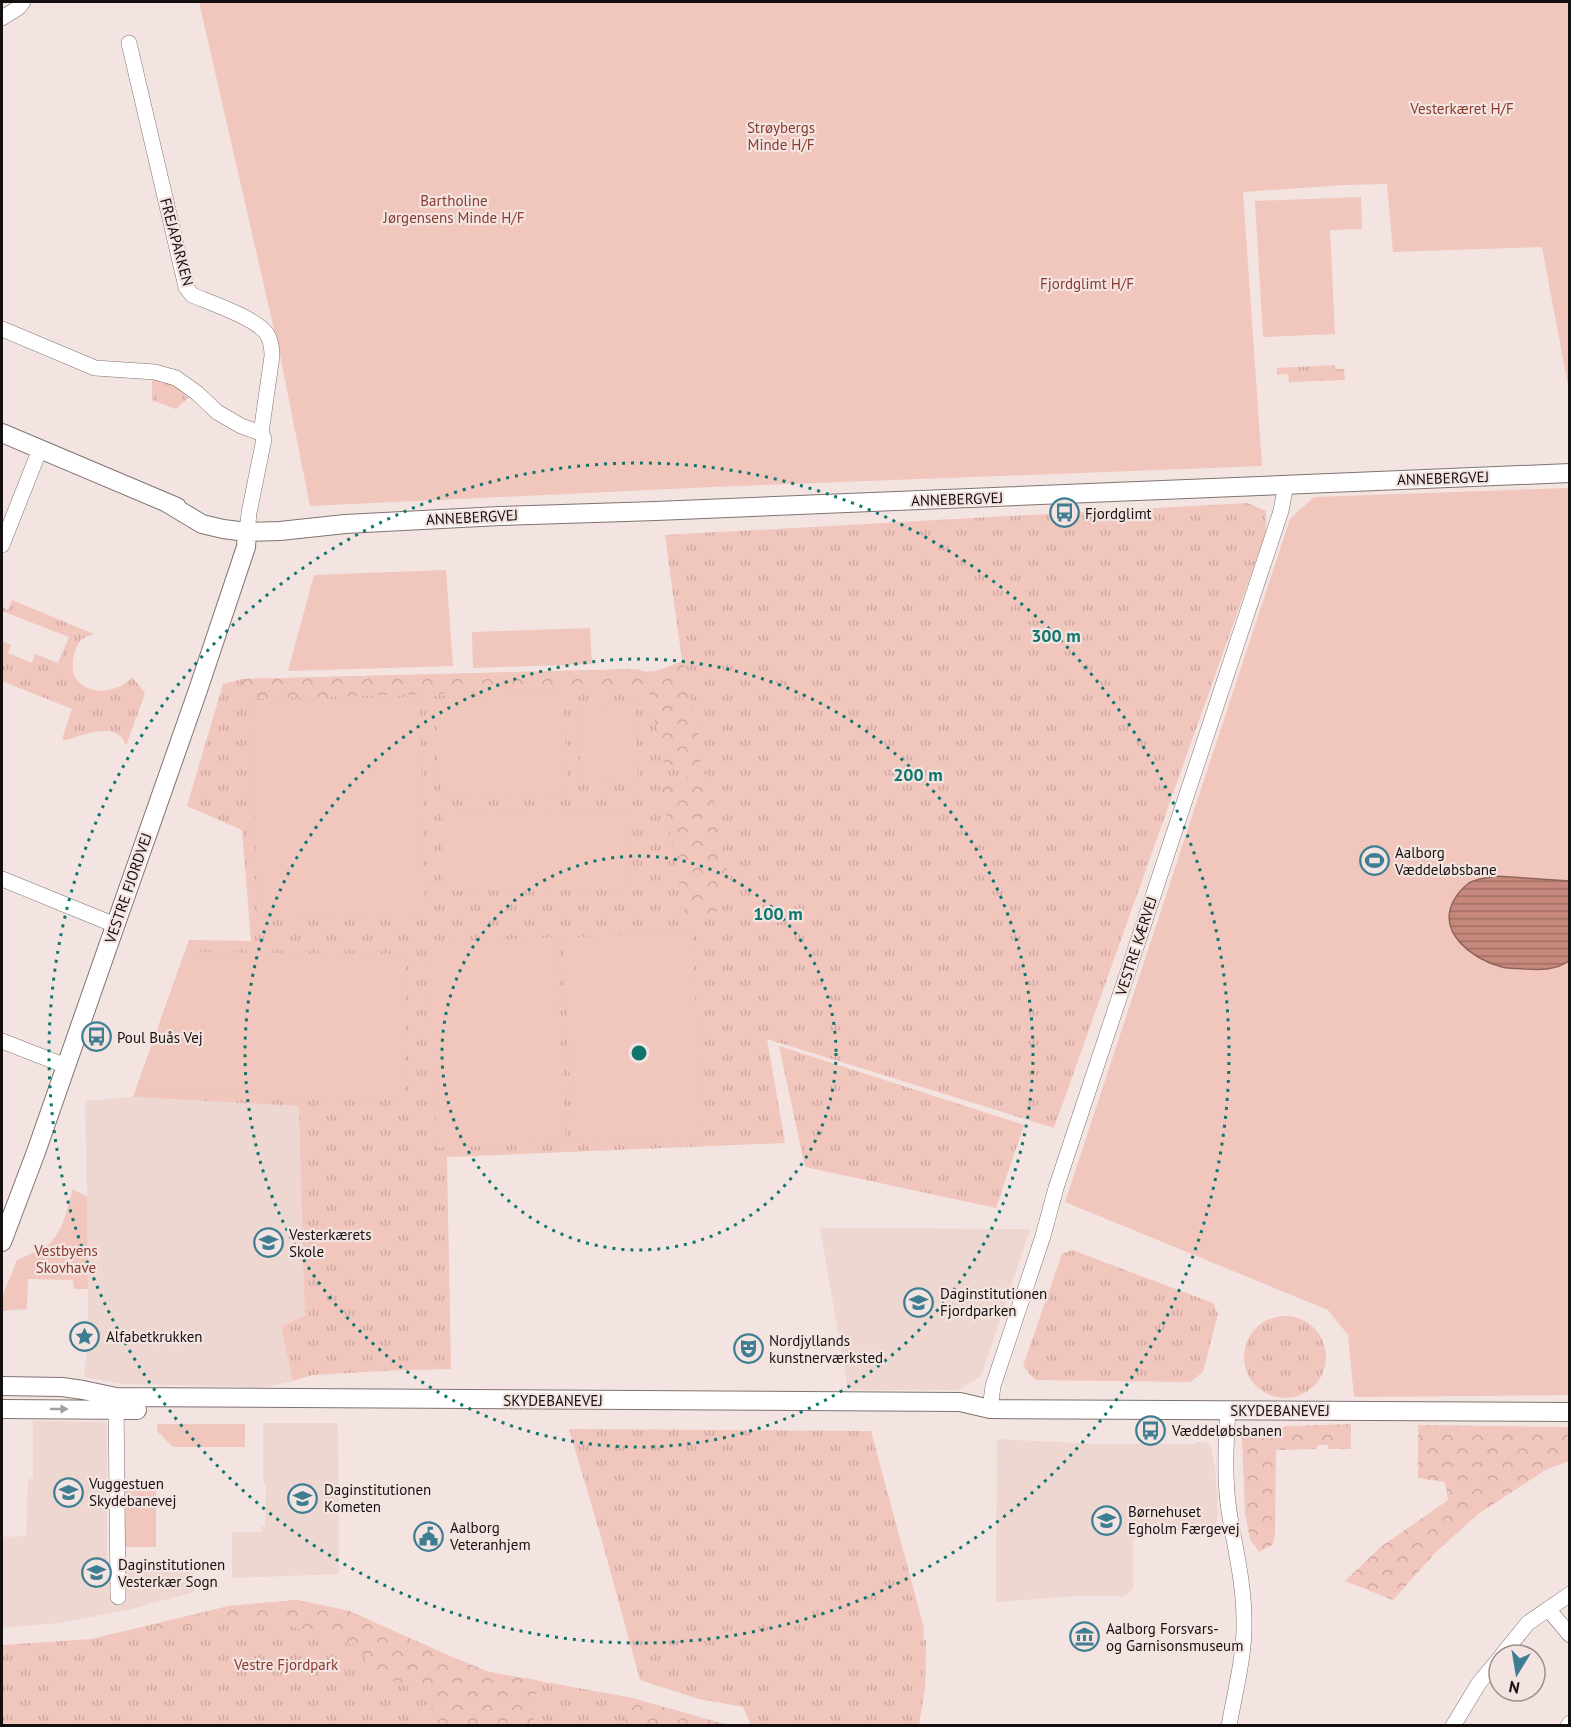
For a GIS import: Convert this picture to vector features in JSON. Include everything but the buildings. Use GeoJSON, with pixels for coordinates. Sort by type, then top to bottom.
{"type":"FeatureCollection","features":[{"type":"Feature","properties":{"kind":"street"},"geometry":{"type":"LineString","coordinates":[[2,18],[23,2]]}},
{"type":"Feature","properties":{"kind":"street","name":"FREJAPARKEN"},"geometry":{"type":"LineString","coordinates":[[129,44],[186,287],[192,295],[255,323],[266,333],[272,345],[261,433],[264,439],[247,526]]}},
{"type":"Feature","properties":{"kind":"street"},"geometry":{"type":"LineString","coordinates":[[2,329],[95,368],[155,372],[176,378],[197,393],[217,412],[241,426],[261,433]]}},
{"type":"Feature","properties":{"kind":"street","name":"ANNEBERGVEJ"},"geometry":{"type":"LineString","coordinates":[[2,433],[167,503],[247,526],[278,519],[345,524],[1569,473]]}},
{"type":"Feature","properties":{"kind":"street"},"geometry":{"type":"LineString","coordinates":[[2,545],[39,449]]}},
{"type":"Feature","properties":{"kind":"street","name":"VESTRE KÆRVEJ"},"geometry":{"type":"LineString","coordinates":[[990,1408],[993,1386],[1043,1236],[1056,1188],[1281,511],[1286,484]]}},
{"type":"Feature","properties":{"kind":"street","name":"VESTRE FJORDVEJ"},"geometry":{"type":"LineString","coordinates":[[2,1242],[36,1152],[236,577],[246,547],[247,526]]}},
{"type":"Feature","properties":{"kind":"street"},"geometry":{"type":"LineString","coordinates":[[2,879],[115,925]]}},
{"type":"Feature","properties":{"kind":"street"},"geometry":{"type":"LineString","coordinates":[[2,1041],[66,1066]]}},
{"type":"Feature","properties":{"kind":"street","name":"SKYDEBANEVEJ"},"geometry":{"type":"LineString","coordinates":[[2,1386],[62,1387],[116,1403]]}},
{"type":"Feature","properties":{"kind":"street","name":"SKYDEBANEVEJ"},"geometry":{"type":"LineString","coordinates":[[2,1409],[116,1403],[960,1402],[990,1408],[1569,1412]]}},
{"type":"Feature","properties":{"kind":"street"},"geometry":{"type":"LineString","coordinates":[[116,1403],[118,1597]]}},
{"type":"Feature","properties":{"kind":"street"},"geometry":{"type":"LineString","coordinates":[[1228,1410],[1227,1492],[1243,1586],[1244,1623],[1241,1659],[1229,1725]]}},
{"type":"Feature","properties":{"kind":"street"},"geometry":{"type":"LineString","coordinates":[[1512,1643],[1528,1623],[1569,1594]]}},
{"type":"Feature","properties":{"kind":"street"},"geometry":{"type":"LineString","coordinates":[[1548,1609],[1569,1635]]}},
{"type":"Feature","properties":{"kind":"street"},"geometry":{"type":"LineString","coordinates":[[1453,1725],[1487,1673]]}},
{"type":"Feature","properties":{"kind":"shaded area"},"geometry":{"type":"Polygon","coordinates":[[[1495,876],[1569,881],[1569,961],[1548,969],[1505,968],[1480,958],[1460,943],[1450,923],[1450,912],[1454,900],[1469,883],[1495,876]]]}},
{"type":"Feature","properties":{"kind":"shaded area","name":"Vesterkærets Skole"},"geometry":{"type":"Polygon","coordinates":[[[133,1097],[299,1106],[451,1369],[312,1375],[265,1387],[122,1384],[84,1377],[88,1336],[85,1101],[133,1097]]]}},
{"type":"Feature","properties":{"kind":"shaded area","name":"Daginstitutionen Fjordparken"},"geometry":{"type":"Polygon","coordinates":[[[820,1228],[1030,1229],[981,1376],[959,1390],[852,1390],[847,1384],[820,1228]]]}},
{"type":"Feature","properties":{"kind":"shaded area"},"geometry":{"type":"Polygon","coordinates":[[[33,1421],[107,1422],[107,1563],[193,1562],[194,1592],[128,1610],[59,1623],[2,1628],[2,1537],[26,1536],[28,1479],[33,1479],[33,1421]]]}},
{"type":"Feature","properties":{"kind":"shaded area","name":"Daginstitutionen Kometen"},"geometry":{"type":"Polygon","coordinates":[[[263,1423],[338,1423],[339,1574],[232,1578],[232,1532],[261,1532],[262,1526],[265,1526],[263,1423]]]}},
{"type":"Feature","properties":{"kind":"shaded area","name":"Børnehuset Egholm Færgevej"},"geometry":{"type":"Polygon","coordinates":[[[997,1439],[1098,1444],[1195,1444],[1195,1442],[1205,1442],[1211,1446],[1215,1467],[1218,1511],[1216,1529],[1153,1531],[1133,1540],[1133,1589],[1124,1596],[1077,1596],[996,1602],[997,1439]]]}},
{"type":"Feature","properties":{"kind":"green space"},"geometry":{"type":"Polygon","coordinates":[[[199,2],[1569,2],[1569,391],[1542,247],[1393,252],[1387,184],[1243,192],[1262,466],[712,487],[310,506],[281,360],[199,2]]]}},
{"type":"Feature","properties":{"kind":"green space"},"geometry":{"type":"Polygon","coordinates":[[[1361,197],[1362,229],[1330,230],[1335,334],[1263,337],[1255,201],[1361,197]]]}},
{"type":"Feature","properties":{"kind":"green space"},"geometry":{"type":"Polygon","coordinates":[[[1335,365],[1335,369],[1344,369],[1345,380],[1289,382],[1288,374],[1277,375],[1277,368],[1335,365]]]}},
{"type":"Feature","properties":{"kind":"green space"},"geometry":{"type":"Polygon","coordinates":[[[152,378],[177,387],[188,398],[176,409],[152,400],[152,378]]]}},
{"type":"Feature","properties":{"kind":"green space","name":"Aalborg Væddeløbsbane"},"geometry":{"type":"Polygon","coordinates":[[[1569,488],[1569,1395],[1354,1397],[1348,1335],[1328,1310],[1065,1202],[1290,519],[1314,497],[1569,488]]]}},
{"type":"Feature","properties":{"kind":"green space"},"geometry":{"type":"Polygon","coordinates":[[[1247,503],[1266,511],[1266,532],[1054,1128],[767,1039],[785,1143],[447,1157],[451,1369],[312,1375],[293,1381],[281,1326],[305,1316],[299,1106],[133,1097],[189,940],[251,941],[242,830],[187,806],[223,684],[242,679],[660,670],[682,661],[665,535],[1247,503]]]}},
{"type":"Feature","properties":{"kind":"green space"},"geometry":{"type":"Polygon","coordinates":[[[446,570],[453,666],[288,671],[314,575],[446,570]]]}},
{"type":"Feature","properties":{"kind":"green space"},"geometry":{"type":"Polygon","coordinates":[[[12,600],[94,634],[81,640],[74,654],[73,671],[77,680],[83,685],[97,690],[113,689],[132,677],[145,693],[126,746],[122,738],[110,731],[62,739],[72,709],[2,681],[2,641],[11,645],[8,653],[32,663],[35,654],[58,663],[69,637],[2,611],[2,607],[8,610],[12,600]]]}},
{"type":"Feature","properties":{"kind":"green space"},"geometry":{"type":"Polygon","coordinates":[[[590,628],[592,664],[473,668],[472,632],[590,628]]]}},
{"type":"Feature","properties":{"kind":"green space"},"geometry":{"type":"Polygon","coordinates":[[[683,661],[703,757],[698,765],[665,769],[648,688],[244,699],[242,679],[637,669],[648,672],[683,661]]]}},
{"type":"Feature","properties":{"kind":"green space"},"geometry":{"type":"Polygon","coordinates":[[[563,692],[568,793],[441,799],[435,699],[563,692]]]}},
{"type":"Feature","properties":{"kind":"green space"},"geometry":{"type":"Polygon","coordinates":[[[411,697],[420,707],[425,917],[257,920],[253,700],[411,697]]]}},
{"type":"Feature","properties":{"kind":"green space"},"geometry":{"type":"Polygon","coordinates":[[[635,703],[638,782],[581,784],[578,705],[635,703]]]}},
{"type":"Feature","properties":{"kind":"green space"},"geometry":{"type":"Polygon","coordinates":[[[707,774],[732,893],[718,896],[718,911],[686,918],[660,782],[707,774]]]}},
{"type":"Feature","properties":{"kind":"green space"},"geometry":{"type":"Polygon","coordinates":[[[630,809],[631,889],[443,891],[443,811],[630,809]]]}},
{"type":"Feature","properties":{"kind":"green space"},"geometry":{"type":"Polygon","coordinates":[[[692,932],[702,1136],[573,1143],[563,938],[692,932]]]}},
{"type":"Feature","properties":{"kind":"green space"},"geometry":{"type":"Polygon","coordinates":[[[556,937],[566,1142],[437,1148],[428,943],[556,937]]]}},
{"type":"Feature","properties":{"kind":"green space"},"geometry":{"type":"Polygon","coordinates":[[[185,952],[405,954],[404,1097],[134,1095],[185,952]]]}},
{"type":"Feature","properties":{"kind":"green space"},"geometry":{"type":"Polygon","coordinates":[[[779,1046],[1024,1125],[996,1208],[805,1167],[779,1046]]]}},
{"type":"Feature","properties":{"kind":"green space","name":"Vestbyens Skovhave"},"geometry":{"type":"Polygon","coordinates":[[[73,1189],[87,1197],[88,1289],[74,1289],[73,1280],[28,1279],[27,1309],[2,1311],[2,1297],[17,1260],[44,1248],[56,1236],[73,1189]]]}},
{"type":"Feature","properties":{"kind":"green space"},"geometry":{"type":"Polygon","coordinates":[[[1072,1250],[1213,1303],[1218,1314],[1203,1372],[1190,1382],[1035,1380],[1023,1366],[1062,1254],[1072,1250]]]}},
{"type":"Feature","properties":{"kind":"green space"},"geometry":{"type":"Polygon","coordinates":[[[1285,1316],[1301,1319],[1314,1328],[1323,1341],[1326,1357],[1323,1373],[1314,1386],[1301,1395],[1285,1398],[1269,1395],[1256,1386],[1247,1373],[1244,1357],[1247,1341],[1256,1328],[1269,1319],[1285,1316]]]}},
{"type":"Feature","properties":{"kind":"green space"},"geometry":{"type":"Polygon","coordinates":[[[157,1424],[245,1424],[245,1447],[173,1447],[157,1431],[157,1424]]]}},
{"type":"Feature","properties":{"kind":"green space"},"geometry":{"type":"Polygon","coordinates":[[[1351,1424],[1351,1449],[1328,1449],[1328,1445],[1317,1445],[1317,1449],[1276,1450],[1275,1535],[1272,1545],[1259,1552],[1250,1539],[1245,1513],[1242,1436],[1246,1432],[1289,1426],[1351,1424]]]}},
{"type":"Feature","properties":{"kind":"green space"},"geometry":{"type":"Polygon","coordinates":[[[1418,1425],[1569,1427],[1569,1461],[1547,1469],[1478,1514],[1437,1551],[1393,1600],[1345,1581],[1382,1546],[1448,1500],[1445,1482],[1418,1478],[1418,1425]]]}},
{"type":"Feature","properties":{"kind":"green space"},"geometry":{"type":"Polygon","coordinates":[[[569,1429],[871,1431],[924,1628],[923,1639],[926,1640],[925,1689],[919,1725],[751,1725],[743,1707],[699,1699],[640,1680],[569,1429]]]}},
{"type":"Feature","properties":{"kind":"green space"},"geometry":{"type":"Polygon","coordinates":[[[124,1481],[156,1481],[156,1547],[124,1547],[124,1481]]]}},
{"type":"Feature","properties":{"kind":"green space","name":"Vestre Fjordpark"},"geometry":{"type":"Polygon","coordinates":[[[297,1600],[349,1611],[489,1672],[628,1697],[728,1725],[2,1726],[2,1645],[91,1639],[229,1606],[297,1600]]]}},
{"type":"Feature","properties":{"kind":"green space"},"geometry":{"type":"Polygon","coordinates":[[[297,1600],[349,1611],[489,1672],[537,1680],[533,1725],[431,1725],[432,1696],[375,1674],[357,1646],[266,1619],[156,1630],[156,1624],[229,1606],[297,1600]]]}},
{"type":"Feature","properties":{"kind":"green space"},"geometry":{"type":"Polygon","coordinates":[[[628,1697],[728,1725],[624,1725],[628,1697]]]}},
{"type":"Feature","properties":{"kind":"place","name":"Fjordglimt"},"geometry":{"type":"Point","coordinates":[1064,513]}},
{"type":"Feature","properties":{"kind":"place","name":"Aalborg Væddeløbsbane"},"geometry":{"type":"Point","coordinates":[1374,861]}},
{"type":"Feature","properties":{"kind":"place","name":"Poul Buås Vej"},"geometry":{"type":"Point","coordinates":[96,1037]}},
{"type":"Feature","properties":{"kind":"place","name":"Vesterkærets Skole"},"geometry":{"type":"Point","coordinates":[268,1243]}},
{"type":"Feature","properties":{"kind":"place","name":"Daginstitutionen Fjordparken"},"geometry":{"type":"Point","coordinates":[919,1302]}},
{"type":"Feature","properties":{"kind":"place","name":"Alfabetkrukken"},"geometry":{"type":"Point","coordinates":[85,1336]}},
{"type":"Feature","properties":{"kind":"place","name":"Nordjyllands kunstnerværksted"},"geometry":{"type":"Point","coordinates":[748,1349]}},
{"type":"Feature","properties":{"kind":"place","name":"Væddeløbsbanen"},"geometry":{"type":"Point","coordinates":[1151,1430]}},
{"type":"Feature","properties":{"kind":"place","name":"Vuggestuen Skydebanevej"},"geometry":{"type":"Point","coordinates":[68,1492]}},
{"type":"Feature","properties":{"kind":"place","name":"Daginstitutionen Kometen"},"geometry":{"type":"Point","coordinates":[303,1498]}},
{"type":"Feature","properties":{"kind":"place","name":"Børnehuset Egholm Færgevej"},"geometry":{"type":"Point","coordinates":[1107,1520]}},
{"type":"Feature","properties":{"kind":"place","name":"Aalborg Veteranhjem"},"geometry":{"type":"Point","coordinates":[429,1536]}},
{"type":"Feature","properties":{"kind":"place","name":"Daginstitutionen Vesterkær Sogn"},"geometry":{"type":"Point","coordinates":[97,1573]}},
{"type":"Feature","properties":{"kind":"place","name":"Aalborg Forsvars- og Garnisonsmuseum"},"geometry":{"type":"Point","coordinates":[1085,1637]}},
{"type":"Feature","properties":{"kind":"park label","name":"Vesterkæret H/F"},"geometry":{"type":"Point","coordinates":[1462,108]}},
{"type":"Feature","properties":{"kind":"park label","name":"Strøybergs Minde H/F"},"geometry":{"type":"Point","coordinates":[781,136]}},
{"type":"Feature","properties":{"kind":"park label","name":"Bartholine Jørgensens Minde H/F"},"geometry":{"type":"Point","coordinates":[454,208]}},
{"type":"Feature","properties":{"kind":"park label","name":"Fjordglimt H/F"},"geometry":{"type":"Point","coordinates":[1087,283]}}]}
